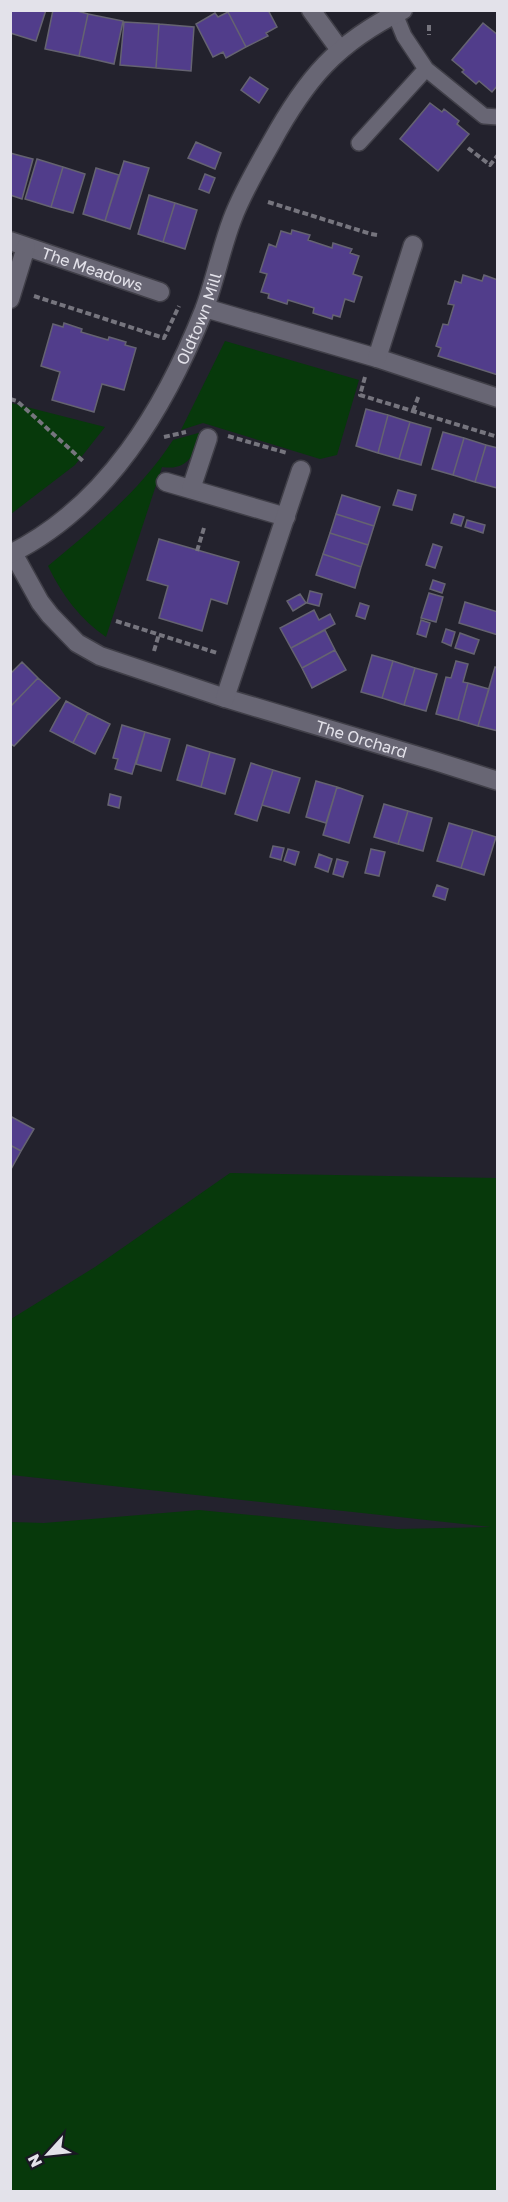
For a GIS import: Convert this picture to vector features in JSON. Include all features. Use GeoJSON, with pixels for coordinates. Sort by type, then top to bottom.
{"type":"FeatureCollection","features":[{"type":"Feature","properties":{"kind":"street"},"geometry":{"type":"LineString","coordinates":[[311,10],[340,50]]}},
{"type":"Feature","properties":{"kind":"street","name":"Oldtown Mill"},"geometry":{"type":"LineString","coordinates":[[12,553],[57,525],[94,491],[136,441],[163,399],[205,308],[231,222],[261,158],[287,112],[340,50],[366,29],[398,12]]}},
{"type":"Feature","properties":{"kind":"street","name":"The Meadows"},"geometry":{"type":"LineString","coordinates":[[12,294],[18,244],[160,292]]}},
{"type":"Feature","properties":{"kind":"street"},"geometry":{"type":"LineString","coordinates":[[375,357],[413,245]]}},
{"type":"Feature","properties":{"kind":"street"},"geometry":{"type":"LineString","coordinates":[[205,308],[375,357],[498,398]]}},
{"type":"Feature","properties":{"kind":"street"},"geometry":{"type":"LineString","coordinates":[[190,489],[208,438]]}},
{"type":"Feature","properties":{"kind":"street"},"geometry":{"type":"LineString","coordinates":[[225,698],[301,470]]}},
{"type":"Feature","properties":{"kind":"street"},"geometry":{"type":"LineString","coordinates":[[166,482],[286,517]]}},
{"type":"Feature","properties":{"kind":"street","name":"The Orchard"},"geometry":{"type":"LineString","coordinates":[[12,553],[50,615],[87,650],[225,698],[498,782]]}},
{"type":"Feature","properties":{"kind":"lane"},"geometry":{"type":"LineString","coordinates":[[398,12],[404,36],[426,69],[484,116],[498,117]]}},
{"type":"Feature","properties":{"kind":"lane"},"geometry":{"type":"LineString","coordinates":[[359,143],[426,69]]}},
{"type":"Feature","properties":{"kind":"path"},"geometry":{"type":"LineString","coordinates":[[468,148],[490,165],[498,155]]}},
{"type":"Feature","properties":{"kind":"path"},"geometry":{"type":"LineString","coordinates":[[268,202],[376,235]]}},
{"type":"Feature","properties":{"kind":"path"},"geometry":{"type":"LineString","coordinates":[[12,294],[164,338],[181,302]]}},
{"type":"Feature","properties":{"kind":"path"},"geometry":{"type":"LineString","coordinates":[[375,357],[360,395],[498,437]]}},
{"type":"Feature","properties":{"kind":"path"},"geometry":{"type":"LineString","coordinates":[[10,399],[17,401],[83,461]]}},
{"type":"Feature","properties":{"kind":"path"},"geometry":{"type":"LineString","coordinates":[[197,551],[204,528]]}},
{"type":"Feature","properties":{"kind":"path"},"geometry":{"type":"LineString","coordinates":[[116,621],[224,655]]}},
{"type":"Feature","properties":{"kind":"path"},"geometry":{"type":"LineString","coordinates":[[152,658],[159,634]]}},
{"type":"Feature","properties":{"kind":"green space"},"geometry":{"type":"Polygon","coordinates":[[[225,341],[359,380],[337,455],[320,459],[203,423],[181,430],[225,341]]]}},
{"type":"Feature","properties":{"kind":"green space"},"geometry":{"type":"Polygon","coordinates":[[[11,403],[105,427],[75,465],[11,514],[11,403]]]}},
{"type":"Feature","properties":{"kind":"green space"},"geometry":{"type":"Polygon","coordinates":[[[202,432],[189,459],[179,466],[162,467],[106,637],[72,606],[48,566],[131,492],[173,440],[202,432]]]}},
{"type":"Feature","properties":{"kind":"green space"},"geometry":{"type":"Polygon","coordinates":[[[230,1173],[497,1178],[497,2191],[11,2191],[11,1522],[44,1523],[199,1510],[397,1529],[491,1527],[11,1475],[11,1319],[95,1267],[230,1173]]]}},
{"type":"Feature","properties":{"kind":"building"},"geometry":{"type":"Polygon","coordinates":[[[10,10],[46,10],[36,41],[10,33],[10,10]]]}},
{"type":"Feature","properties":{"kind":"building"},"geometry":{"type":"Polygon","coordinates":[[[53,10],[74,10],[88,14],[79,56],[45,49],[53,10]]]}},
{"type":"Feature","properties":{"kind":"building"},"geometry":{"type":"Polygon","coordinates":[[[231,10],[268,10],[277,27],[266,33],[268,36],[246,47],[228,12],[231,10]]]}},
{"type":"Feature","properties":{"kind":"building"},"geometry":{"type":"Polygon","coordinates":[[[228,12],[246,47],[226,58],[223,52],[213,57],[196,24],[215,13],[218,17],[228,12]]]}},
{"type":"Feature","properties":{"kind":"building"},"geometry":{"type":"Polygon","coordinates":[[[88,14],[123,21],[114,64],[79,56],[88,14]]]}},
{"type":"Feature","properties":{"kind":"building"},"geometry":{"type":"Polygon","coordinates":[[[124,22],[159,24],[156,68],[120,65],[124,22]]]}},
{"type":"Feature","properties":{"kind":"building"},"geometry":{"type":"Polygon","coordinates":[[[483,23],[498,35],[498,85],[492,92],[479,81],[476,84],[452,60],[483,23]]]}},
{"type":"Feature","properties":{"kind":"building"},"geometry":{"type":"Polygon","coordinates":[[[159,24],[194,27],[191,71],[156,68],[159,24]]]}},
{"type":"Feature","properties":{"kind":"building"},"geometry":{"type":"Polygon","coordinates":[[[250,77],[268,89],[259,103],[241,90],[250,77]]]}},
{"type":"Feature","properties":{"kind":"building"},"geometry":{"type":"Polygon","coordinates":[[[430,103],[442,112],[444,109],[459,121],[457,124],[469,134],[438,171],[400,139],[430,103]]]}},
{"type":"Feature","properties":{"kind":"building"},"geometry":{"type":"Polygon","coordinates":[[[196,142],[221,153],[215,169],[188,158],[196,142]]]}},
{"type":"Feature","properties":{"kind":"building"},"geometry":{"type":"Polygon","coordinates":[[[10,153],[33,159],[22,199],[10,195],[10,153]]]}},
{"type":"Feature","properties":{"kind":"building"},"geometry":{"type":"Polygon","coordinates":[[[37,159],[63,167],[51,207],[25,199],[37,159]]]}},
{"type":"Feature","properties":{"kind":"building"},"geometry":{"type":"Polygon","coordinates":[[[124,161],[149,168],[130,229],[105,221],[124,161]]]}},
{"type":"Feature","properties":{"kind":"building"},"geometry":{"type":"Polygon","coordinates":[[[63,167],[85,174],[73,213],[51,207],[63,167]]]}},
{"type":"Feature","properties":{"kind":"building"},"geometry":{"type":"Polygon","coordinates":[[[96,168],[119,175],[105,221],[83,214],[96,168]]]}},
{"type":"Feature","properties":{"kind":"building"},"geometry":{"type":"Polygon","coordinates":[[[205,174],[215,178],[209,193],[199,189],[205,174]]]}},
{"type":"Feature","properties":{"kind":"building"},"geometry":{"type":"Polygon","coordinates":[[[149,195],[175,203],[163,242],[138,234],[149,195]]]}},
{"type":"Feature","properties":{"kind":"building"},"geometry":{"type":"Polygon","coordinates":[[[175,203],[197,210],[185,249],[163,242],[175,203]]]}},
{"type":"Feature","properties":{"kind":"building"},"geometry":{"type":"Polygon","coordinates":[[[292,230],[310,235],[308,240],[332,248],[333,243],[352,249],[350,253],[359,256],[353,274],[362,277],[354,302],[345,299],[340,317],[333,315],[332,319],[313,313],[314,308],[288,300],[287,304],[268,298],[269,294],[261,292],[267,274],[260,272],[269,244],[276,247],[281,231],[291,234],[292,230]]]}},
{"type":"Feature","properties":{"kind":"building"},"geometry":{"type":"Polygon","coordinates":[[[463,275],[482,281],[484,275],[498,280],[498,375],[438,356],[441,348],[436,346],[443,324],[448,325],[454,305],[448,304],[455,281],[461,283],[463,275]]]}},
{"type":"Feature","properties":{"kind":"building"},"geometry":{"type":"Polygon","coordinates":[[[64,323],[82,329],[81,332],[108,340],[109,337],[136,348],[124,390],[102,384],[94,412],[52,400],[60,372],[41,366],[53,324],[63,327],[64,323]]]}},
{"type":"Feature","properties":{"kind":"building"},"geometry":{"type":"Polygon","coordinates":[[[366,409],[388,415],[378,453],[356,446],[366,409]]]}},
{"type":"Feature","properties":{"kind":"building"},"geometry":{"type":"Polygon","coordinates":[[[388,415],[410,422],[399,459],[378,453],[388,415]]]}},
{"type":"Feature","properties":{"kind":"building"},"geometry":{"type":"Polygon","coordinates":[[[410,422],[431,428],[421,465],[399,459],[410,422]]]}},
{"type":"Feature","properties":{"kind":"building"},"geometry":{"type":"Polygon","coordinates":[[[443,432],[464,438],[453,475],[432,469],[443,432]]]}},
{"type":"Feature","properties":{"kind":"building"},"geometry":{"type":"Polygon","coordinates":[[[464,438],[486,445],[475,482],[453,475],[464,438]]]}},
{"type":"Feature","properties":{"kind":"building"},"geometry":{"type":"Polygon","coordinates":[[[486,445],[498,448],[497,488],[475,482],[486,445]]]}},
{"type":"Feature","properties":{"kind":"building"},"geometry":{"type":"Polygon","coordinates":[[[398,490],[416,495],[412,510],[393,505],[398,490]]]}},
{"type":"Feature","properties":{"kind":"building"},"geometry":{"type":"Polygon","coordinates":[[[342,495],[380,507],[374,526],[336,514],[342,495]]]}},
{"type":"Feature","properties":{"kind":"building"},"geometry":{"type":"Polygon","coordinates":[[[336,514],[374,526],[368,545],[330,533],[336,514]]]}},
{"type":"Feature","properties":{"kind":"building"},"geometry":{"type":"Polygon","coordinates":[[[454,514],[464,517],[461,526],[451,523],[454,514]]]}},
{"type":"Feature","properties":{"kind":"building"},"geometry":{"type":"Polygon","coordinates":[[[467,520],[485,525],[483,533],[465,527],[467,520]]]}},
{"type":"Feature","properties":{"kind":"building"},"geometry":{"type":"Polygon","coordinates":[[[330,533],[368,545],[361,567],[323,554],[330,533]]]}},
{"type":"Feature","properties":{"kind":"building"},"geometry":{"type":"Polygon","coordinates":[[[159,539],[239,562],[227,604],[211,599],[202,631],[159,618],[168,586],[147,580],[159,539]]]}},
{"type":"Feature","properties":{"kind":"building"},"geometry":{"type":"Polygon","coordinates":[[[433,544],[442,547],[435,568],[426,565],[433,544]]]}},
{"type":"Feature","properties":{"kind":"building"},"geometry":{"type":"Polygon","coordinates":[[[323,554],[361,567],[355,588],[316,575],[323,554]]]}},
{"type":"Feature","properties":{"kind":"building"},"geometry":{"type":"Polygon","coordinates":[[[433,580],[445,584],[442,593],[430,589],[433,580]]]}},
{"type":"Feature","properties":{"kind":"building"},"geometry":{"type":"Polygon","coordinates":[[[310,591],[322,594],[319,606],[307,603],[310,591]]]}},
{"type":"Feature","properties":{"kind":"building"},"geometry":{"type":"Polygon","coordinates":[[[429,593],[443,597],[436,622],[421,618],[429,593]]]}},
{"type":"Feature","properties":{"kind":"building"},"geometry":{"type":"Polygon","coordinates":[[[300,594],[306,603],[293,611],[287,601],[300,594]]]}},
{"type":"Feature","properties":{"kind":"building"},"geometry":{"type":"Polygon","coordinates":[[[465,602],[498,612],[498,635],[459,623],[465,602]]]}},
{"type":"Feature","properties":{"kind":"building"},"geometry":{"type":"Polygon","coordinates":[[[360,603],[369,606],[365,619],[356,616],[360,603]]]}},
{"type":"Feature","properties":{"kind":"building"},"geometry":{"type":"Polygon","coordinates":[[[314,610],[319,620],[330,614],[335,624],[291,648],[280,628],[314,610]]]}},
{"type":"Feature","properties":{"kind":"building"},"geometry":{"type":"Polygon","coordinates":[[[421,620],[430,623],[426,637],[417,634],[421,620]]]}},
{"type":"Feature","properties":{"kind":"building"},"geometry":{"type":"Polygon","coordinates":[[[446,629],[455,632],[451,646],[442,642],[446,629]]]}},
{"type":"Feature","properties":{"kind":"building"},"geometry":{"type":"Polygon","coordinates":[[[325,630],[335,650],[302,668],[291,648],[325,630]]]}},
{"type":"Feature","properties":{"kind":"building"},"geometry":{"type":"Polygon","coordinates":[[[460,633],[479,640],[474,654],[455,648],[460,633]]]}},
{"type":"Feature","properties":{"kind":"building"},"geometry":{"type":"Polygon","coordinates":[[[335,650],[346,670],[312,688],[302,668],[335,650]]]}},
{"type":"Feature","properties":{"kind":"building"},"geometry":{"type":"Polygon","coordinates":[[[372,655],[393,661],[382,698],[361,692],[372,655]]]}},
{"type":"Feature","properties":{"kind":"building"},"geometry":{"type":"Polygon","coordinates":[[[393,661],[415,668],[404,705],[382,698],[393,661]]]}},
{"type":"Feature","properties":{"kind":"building"},"geometry":{"type":"Polygon","coordinates":[[[456,661],[468,664],[463,682],[468,683],[458,720],[436,714],[446,677],[451,678],[456,661]]]}},
{"type":"Feature","properties":{"kind":"building"},"geometry":{"type":"Polygon","coordinates":[[[22,662],[38,678],[10,707],[10,674],[22,662]]]}},
{"type":"Feature","properties":{"kind":"building"},"geometry":{"type":"Polygon","coordinates":[[[495,667],[498,668],[498,731],[478,726],[495,667]]]}},
{"type":"Feature","properties":{"kind":"building"},"geometry":{"type":"Polygon","coordinates":[[[415,668],[437,674],[426,711],[404,705],[415,668]]]}},
{"type":"Feature","properties":{"kind":"building"},"geometry":{"type":"Polygon","coordinates":[[[38,678],[60,698],[14,746],[10,743],[10,707],[38,678]]]}},
{"type":"Feature","properties":{"kind":"building"},"geometry":{"type":"Polygon","coordinates":[[[468,683],[489,689],[478,726],[458,720],[468,683]]]}},
{"type":"Feature","properties":{"kind":"building"},"geometry":{"type":"Polygon","coordinates":[[[66,701],[88,713],[73,743],[50,731],[66,701]]]}},
{"type":"Feature","properties":{"kind":"building"},"geometry":{"type":"Polygon","coordinates":[[[88,713],[110,724],[95,754],[73,743],[88,713]]]}},
{"type":"Feature","properties":{"kind":"building"},"geometry":{"type":"Polygon","coordinates":[[[122,725],[145,732],[132,774],[115,769],[118,759],[113,758],[122,725]]]}},
{"type":"Feature","properties":{"kind":"building"},"geometry":{"type":"Polygon","coordinates":[[[145,732],[170,739],[161,771],[136,764],[145,732]]]}},
{"type":"Feature","properties":{"kind":"building"},"geometry":{"type":"Polygon","coordinates":[[[187,745],[210,752],[201,787],[177,780],[187,745]]]}},
{"type":"Feature","properties":{"kind":"building"},"geometry":{"type":"Polygon","coordinates":[[[210,752],[235,759],[225,794],[201,787],[210,752]]]}},
{"type":"Feature","properties":{"kind":"building"},"geometry":{"type":"Polygon","coordinates":[[[251,763],[273,770],[257,821],[235,814],[251,763]]]}},
{"type":"Feature","properties":{"kind":"building"},"geometry":{"type":"Polygon","coordinates":[[[273,770],[300,778],[289,813],[262,805],[273,770]]]}},
{"type":"Feature","properties":{"kind":"building"},"geometry":{"type":"Polygon","coordinates":[[[316,781],[337,787],[326,823],[306,817],[316,781]]]}},
{"type":"Feature","properties":{"kind":"building"},"geometry":{"type":"Polygon","coordinates":[[[337,787],[363,796],[349,843],[323,835],[337,787]]]}},
{"type":"Feature","properties":{"kind":"building"},"geometry":{"type":"Polygon","coordinates":[[[110,794],[121,797],[119,808],[108,805],[110,794]]]}},
{"type":"Feature","properties":{"kind":"building"},"geometry":{"type":"Polygon","coordinates":[[[384,804],[408,811],[398,844],[374,837],[384,804]]]}},
{"type":"Feature","properties":{"kind":"building"},"geometry":{"type":"Polygon","coordinates":[[[408,811],[432,818],[423,851],[398,844],[408,811]]]}},
{"type":"Feature","properties":{"kind":"building"},"geometry":{"type":"Polygon","coordinates":[[[449,823],[473,830],[461,868],[437,861],[449,823]]]}},
{"type":"Feature","properties":{"kind":"building"},"geometry":{"type":"Polygon","coordinates":[[[473,830],[496,837],[484,875],[461,868],[473,830]]]}},
{"type":"Feature","properties":{"kind":"building"},"geometry":{"type":"Polygon","coordinates":[[[273,846],[284,848],[281,860],[270,857],[273,846]]]}},
{"type":"Feature","properties":{"kind":"building"},"geometry":{"type":"Polygon","coordinates":[[[288,849],[299,852],[295,865],[284,861],[288,849]]]}},
{"type":"Feature","properties":{"kind":"building"},"geometry":{"type":"Polygon","coordinates":[[[371,849],[385,852],[379,876],[365,873],[371,849]]]}},
{"type":"Feature","properties":{"kind":"building"},"geometry":{"type":"Polygon","coordinates":[[[319,854],[332,859],[328,872],[315,867],[319,854]]]}},
{"type":"Feature","properties":{"kind":"building"},"geometry":{"type":"Polygon","coordinates":[[[337,859],[348,862],[343,877],[333,874],[337,859]]]}},
{"type":"Feature","properties":{"kind":"building"},"geometry":{"type":"Polygon","coordinates":[[[437,885],[448,889],[445,900],[433,896],[437,885]]]}},
{"type":"Feature","properties":{"kind":"building"},"geometry":{"type":"Polygon","coordinates":[[[10,1116],[34,1129],[21,1151],[10,1145],[10,1116]]]}},
{"type":"Feature","properties":{"kind":"building"},"geometry":{"type":"Polygon","coordinates":[[[10,1145],[21,1151],[10,1171],[10,1145]]]}}]}
